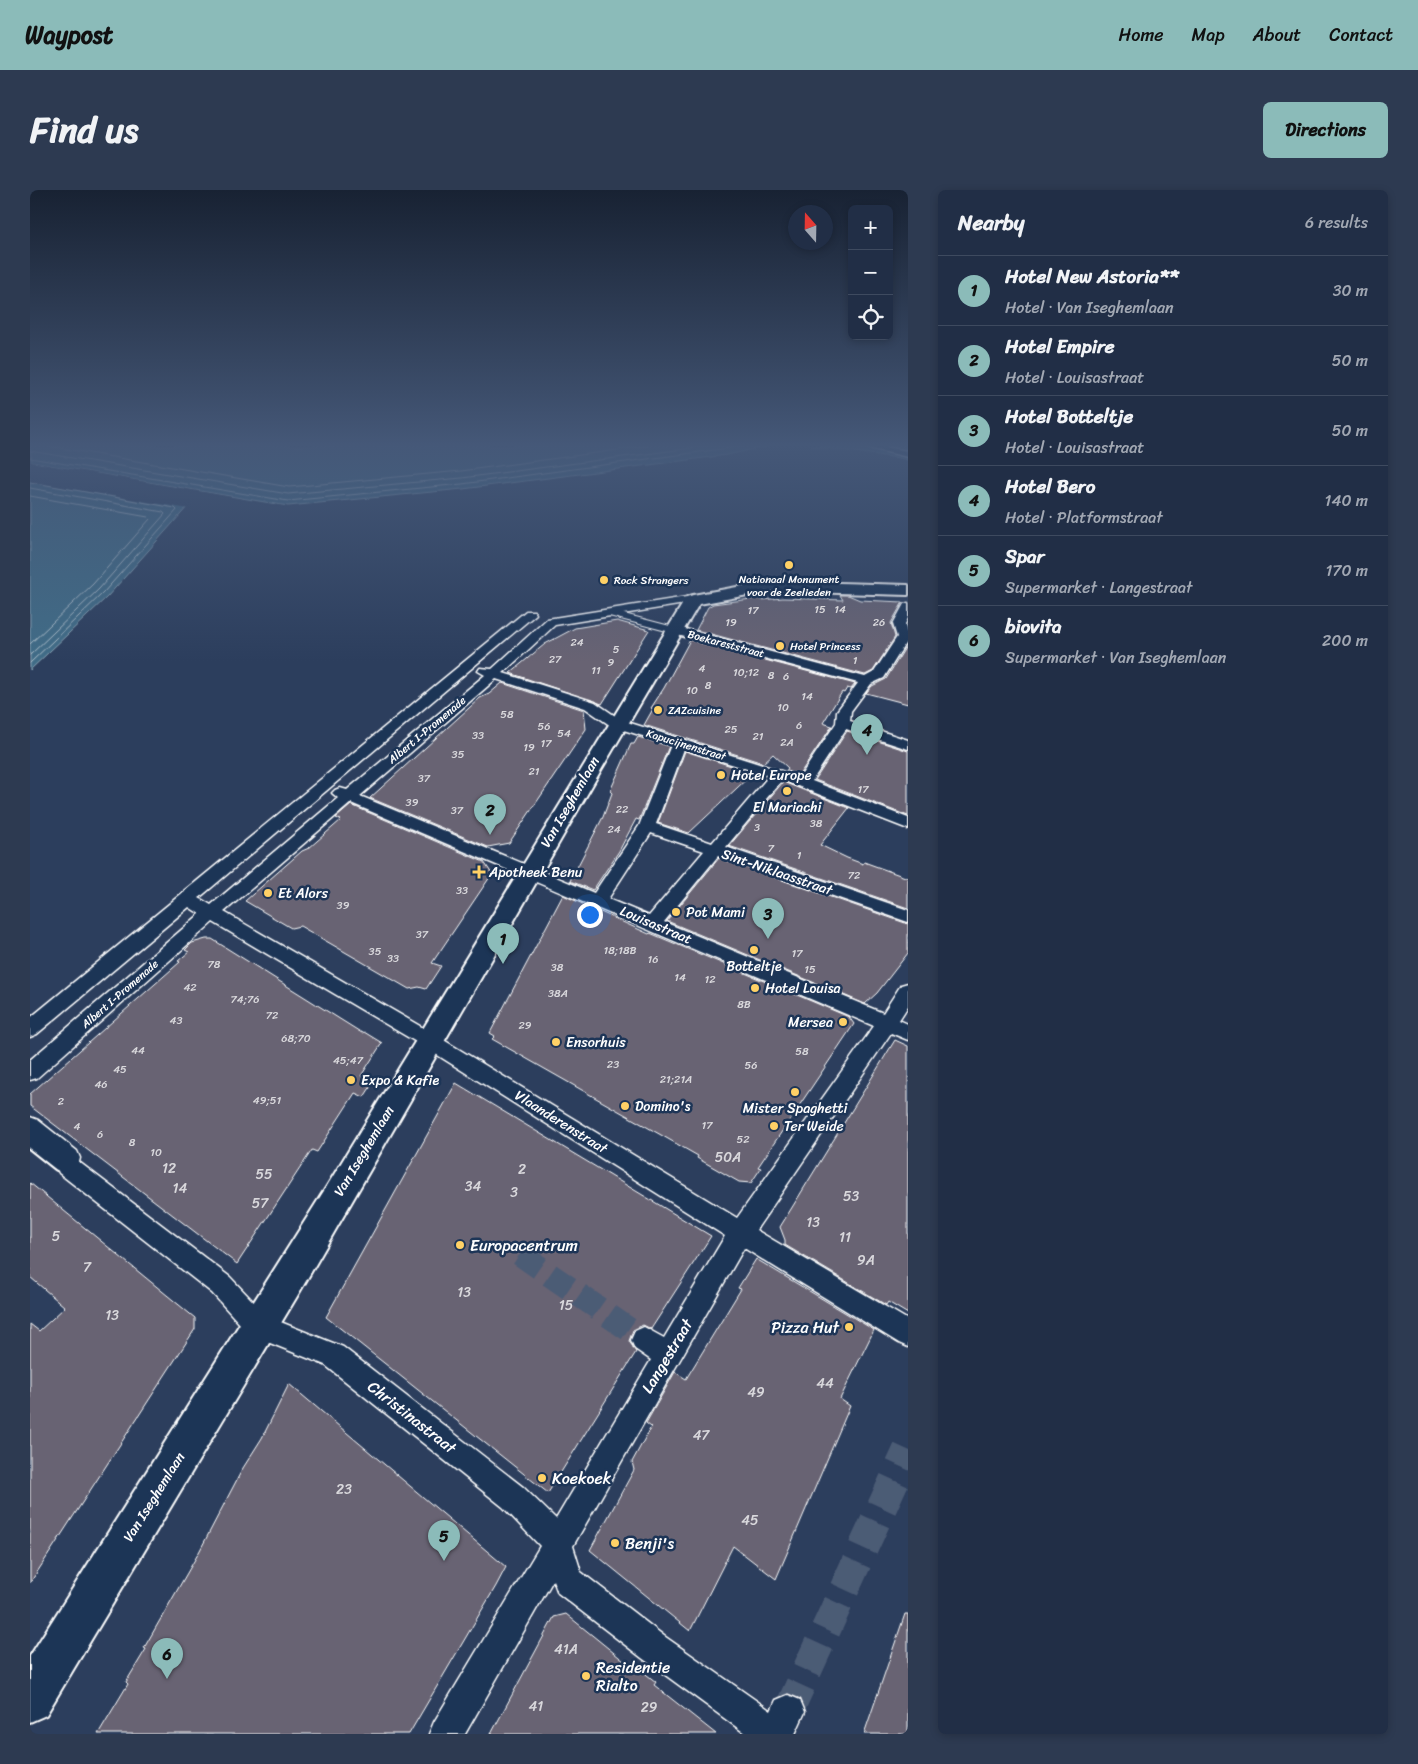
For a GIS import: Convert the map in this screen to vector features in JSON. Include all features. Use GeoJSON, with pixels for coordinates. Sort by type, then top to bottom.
{"type":"FeatureCollection","features":[{"type":"Feature","properties":{"kind":"street","name":"Albert I-Promenade"},"geometry":{"type":"LineString","coordinates":[[30,1072],[212,913],[494,674],[551,622],[770,586],[908,590]]}},
{"type":"Feature","properties":{"kind":"street","name":"Van Iseghemlaan"},"geometry":{"type":"LineString","coordinates":[[30,1699],[259,1326],[430,1041],[616,723],[692,600]]}},
{"type":"Feature","properties":{"kind":"street"},"geometry":{"type":"LineString","coordinates":[[804,783],[843,723],[844,712],[866,680],[880,675],[906,638],[899,624],[908,607]]}},
{"type":"Feature","properties":{"kind":"street","name":"Albert I-Promenade"},"geometry":{"type":"LineString","coordinates":[[30,1029],[530,614]]}},
{"type":"Feature","properties":{"kind":"street","name":"Boekareststraat"},"geometry":{"type":"LineString","coordinates":[[674,630],[866,680]]}},
{"type":"Feature","properties":{"kind":"street"},"geometry":{"type":"LineString","coordinates":[[468,666],[494,674]]}},
{"type":"Feature","properties":{"kind":"street","name":"Kapucijnenstraat"},"geometry":{"type":"LineString","coordinates":[[494,674],[590,706],[616,723],[779,774],[908,824]]}},
{"type":"Feature","properties":{"kind":"street"},"geometry":{"type":"LineString","coordinates":[[843,723],[908,745]]}},
{"type":"Feature","properties":{"kind":"street"},"geometry":{"type":"LineString","coordinates":[[598,901],[647,826],[678,742]]}},
{"type":"Feature","properties":{"kind":"street"},"geometry":{"type":"LineString","coordinates":[[652,924],[779,774]]}},
{"type":"Feature","properties":{"kind":"street","name":"Louisastraat"},"geometry":{"type":"LineString","coordinates":[[324,786],[908,1032]]}},
{"type":"Feature","properties":{"kind":"street","name":"Sint-Niklaasstraat"},"geometry":{"type":"LineString","coordinates":[[647,826],[908,916]]}},
{"type":"Feature","properties":{"kind":"street","name":"Vlaanderenstraat"},"geometry":{"type":"LineString","coordinates":[[188,899],[430,1041],[740,1233],[908,1334]]}},
{"type":"Feature","properties":{"kind":"street","name":"Langestraat"},"geometry":{"type":"LineString","coordinates":[[446,1734],[558,1542],[655,1348],[740,1233],[810,1129],[888,1022],[908,990]]}},
{"type":"Feature","properties":{"kind":"street","name":"Christinastraat"},"geometry":{"type":"LineString","coordinates":[[30,1126],[69,1158],[67,1166],[221,1285],[259,1326],[334,1356],[513,1497],[558,1542],[569,1582],[653,1647],[780,1727]]}},
{"type":"Feature","properties":{"kind":"lane"},"geometry":{"type":"LineString","coordinates":[[609,613],[674,630]]}},
{"type":"Feature","properties":{"kind":"lane"},"geometry":{"type":"LineString","coordinates":[[30,1142],[59,1165],[67,1166]]}},
{"type":"Feature","properties":{"kind":"water"},"geometry":{"type":"Polygon","coordinates":[[[30,518],[177,518],[107,597],[30,670],[30,518]]]}},
{"type":"Feature","properties":{"kind":"building"},"geometry":{"type":"Polygon","coordinates":[[[840,595],[848,595],[860,600],[903,602],[891,623],[895,637],[873,671],[865,675],[696,630],[708,607],[713,604],[759,598],[761,600],[783,598],[843,600],[840,595]]]}},
{"type":"Feature","properties":{"kind":"building"},"geometry":{"type":"Polygon","coordinates":[[[617,621],[649,630],[602,704],[510,673],[545,644],[575,628],[617,621]]]}},
{"type":"Feature","properties":{"kind":"building"},"geometry":{"type":"Polygon","coordinates":[[[690,640],[855,684],[851,689],[847,688],[844,693],[842,692],[823,723],[832,726],[799,775],[786,771],[788,768],[773,754],[763,763],[644,725],[653,709],[651,708],[690,640]]]}},
{"type":"Feature","properties":{"kind":"building"},"geometry":{"type":"Polygon","coordinates":[[[908,643],[908,704],[866,693],[872,686],[886,679],[908,643]]]}},
{"type":"Feature","properties":{"kind":"building"},"geometry":{"type":"Polygon","coordinates":[[[502,683],[584,710],[586,729],[509,843],[488,847],[370,798],[480,698],[489,694],[502,683]]]}},
{"type":"Feature","properties":{"kind":"building"},"geometry":{"type":"Polygon","coordinates":[[[847,731],[908,751],[908,816],[815,780],[847,731]]]}},
{"type":"Feature","properties":{"kind":"building"},"geometry":{"type":"Polygon","coordinates":[[[638,737],[669,746],[639,820],[636,819],[619,851],[593,890],[570,881],[603,817],[612,793],[610,791],[631,744],[634,744],[638,737]]]}},
{"type":"Feature","properties":{"kind":"building"},"geometry":{"type":"Polygon","coordinates":[[[685,751],[753,773],[689,833],[658,823],[685,751]]]}},
{"type":"Feature","properties":{"kind":"building"},"geometry":{"type":"Polygon","coordinates":[[[783,782],[849,808],[820,845],[863,864],[864,862],[908,878],[908,908],[729,846],[783,782]]]}},
{"type":"Feature","properties":{"kind":"building"},"geometry":{"type":"Polygon","coordinates":[[[351,805],[484,862],[492,874],[432,963],[441,966],[426,989],[419,987],[409,989],[300,926],[291,928],[245,901],[341,820],[336,818],[351,805]]]}},
{"type":"Feature","properties":{"kind":"building"},"geometry":{"type":"Polygon","coordinates":[[[719,858],[908,924],[908,953],[877,993],[865,1004],[667,921],[719,858]]]}},
{"type":"Feature","properties":{"kind":"building"},"geometry":{"type":"Polygon","coordinates":[[[563,895],[649,934],[849,1017],[854,1024],[758,1167],[761,1168],[751,1183],[739,1182],[697,1158],[698,1156],[492,1039],[495,1036],[490,1033],[563,895]]]}},
{"type":"Feature","properties":{"kind":"building"},"geometry":{"type":"Polygon","coordinates":[[[212,939],[362,1033],[364,1032],[382,1043],[361,1076],[375,1080],[364,1097],[355,1093],[317,1152],[312,1150],[237,1264],[30,1106],[30,1094],[180,962],[178,961],[189,952],[185,950],[192,943],[212,939]]]}},
{"type":"Feature","properties":{"kind":"building"},"geometry":{"type":"Polygon","coordinates":[[[895,1040],[908,1046],[908,1314],[888,1302],[886,1305],[785,1245],[780,1227],[895,1040]]]}},
{"type":"Feature","properties":{"kind":"building"},"geometry":{"type":"Polygon","coordinates":[[[456,1083],[711,1236],[651,1329],[643,1325],[633,1330],[629,1341],[636,1352],[548,1493],[326,1317],[456,1083]]]}},
{"type":"Feature","properties":{"kind":"building"},"geometry":{"type":"Polygon","coordinates":[[[30,1183],[195,1318],[195,1329],[30,1583],[30,1324],[39,1331],[65,1307],[30,1277],[30,1183]]]}},
{"type":"Feature","properties":{"kind":"building"},"geometry":{"type":"Polygon","coordinates":[[[756,1259],[874,1330],[840,1399],[850,1406],[776,1579],[733,1546],[690,1631],[590,1550],[634,1470],[632,1462],[651,1427],[646,1423],[675,1372],[686,1379],[741,1289],[738,1288],[756,1259]]]}},
{"type":"Feature","properties":{"kind":"building"},"geometry":{"type":"Polygon","coordinates":[[[289,1384],[506,1567],[496,1586],[409,1734],[98,1734],[128,1684],[126,1682],[146,1649],[144,1648],[198,1554],[243,1468],[262,1438],[289,1384]]]}},
{"type":"Feature","properties":{"kind":"building","name":"Residentie Rialto"},"geometry":{"type":"Polygon","coordinates":[[[566,1614],[635,1670],[637,1667],[656,1682],[654,1685],[716,1734],[491,1734],[554,1617],[566,1614]]]}},
{"type":"Feature","properties":{"kind":"building"},"geometry":{"type":"Polygon","coordinates":[[[905,1614],[908,1614],[908,1734],[864,1734],[905,1614]]]}},
{"type":"Feature","properties":{"kind":"tunnel"},"geometry":{"type":"LineString","coordinates":[[520,1254],[644,1340]]}},
{"type":"Feature","properties":{"kind":"tunnel"},"geometry":{"type":"LineString","coordinates":[[788,1712],[908,1450]]}},
{"type":"Feature","properties":{"kind":"place","name":"Nationaal Monument voor de Zeelieden"},"geometry":{"type":"Point","coordinates":[789,565]}},
{"type":"Feature","properties":{"kind":"place","name":"Rock Strangers"},"geometry":{"type":"Point","coordinates":[604,580]}},
{"type":"Feature","properties":{"kind":"place","name":"Hotel Princess"},"geometry":{"type":"Point","coordinates":[780,646]}},
{"type":"Feature","properties":{"kind":"place","name":"ZAZcuisine"},"geometry":{"type":"Point","coordinates":[658,710]}},
{"type":"Feature","properties":{"kind":"place","name":"Hotel Bero"},"geometry":{"type":"Point","coordinates":[867,755]}},
{"type":"Feature","properties":{"kind":"place","name":"Hotel Europe"},"geometry":{"type":"Point","coordinates":[721,775]}},
{"type":"Feature","properties":{"kind":"place","name":"El Mariachi"},"geometry":{"type":"Point","coordinates":[787,791]}},
{"type":"Feature","properties":{"kind":"place","name":"Hotel Empire"},"geometry":{"type":"Point","coordinates":[490,835]}},
{"type":"Feature","properties":{"kind":"place","name":"Apotheek Benu"},"geometry":{"type":"Point","coordinates":[479,872]}},
{"type":"Feature","properties":{"kind":"place","name":"Et Alors"},"geometry":{"type":"Point","coordinates":[268,893]}},
{"type":"Feature","properties":{"kind":"place","name":"Pot Mami"},"geometry":{"type":"Point","coordinates":[676,912]}},
{"type":"Feature","properties":{"kind":"place","name":"Hotel Botteltje"},"geometry":{"type":"Point","coordinates":[768,939]}},
{"type":"Feature","properties":{"kind":"place","name":"Botteltje"},"geometry":{"type":"Point","coordinates":[754,950]}},
{"type":"Feature","properties":{"kind":"place","name":"Hotel New Astoria**"},"geometry":{"type":"Point","coordinates":[503,964]}},
{"type":"Feature","properties":{"kind":"place","name":"Hotel Louisa"},"geometry":{"type":"Point","coordinates":[755,988]}},
{"type":"Feature","properties":{"kind":"place","name":"Mersea"},"geometry":{"type":"Point","coordinates":[843,1022]}},
{"type":"Feature","properties":{"kind":"place","name":"Ensorhuis"},"geometry":{"type":"Point","coordinates":[556,1042]}},
{"type":"Feature","properties":{"kind":"place","name":"Expo & Kafie"},"geometry":{"type":"Point","coordinates":[351,1080]}},
{"type":"Feature","properties":{"kind":"place","name":"Mister Spaghetti"},"geometry":{"type":"Point","coordinates":[795,1092]}},
{"type":"Feature","properties":{"kind":"place","name":"Domino's"},"geometry":{"type":"Point","coordinates":[625,1106]}},
{"type":"Feature","properties":{"kind":"place","name":"Ter Weide"},"geometry":{"type":"Point","coordinates":[774,1126]}},
{"type":"Feature","properties":{"kind":"place","name":"Europacentrum"},"geometry":{"type":"Point","coordinates":[460,1245]}},
{"type":"Feature","properties":{"kind":"place","name":"Pizza Hut"},"geometry":{"type":"Point","coordinates":[849,1327]}},
{"type":"Feature","properties":{"kind":"place","name":"Koekoek"},"geometry":{"type":"Point","coordinates":[542,1478]}},
{"type":"Feature","properties":{"kind":"place","name":"Benji's"},"geometry":{"type":"Point","coordinates":[615,1543]}},
{"type":"Feature","properties":{"kind":"place","name":"Spar"},"geometry":{"type":"Point","coordinates":[444,1561]}},
{"type":"Feature","properties":{"kind":"place","name":"Residentie Rialto"},"geometry":{"type":"Point","coordinates":[586,1676]}},
{"type":"Feature","properties":{"kind":"place","name":"biovita"},"geometry":{"type":"Point","coordinates":[167,1679]}}]}
